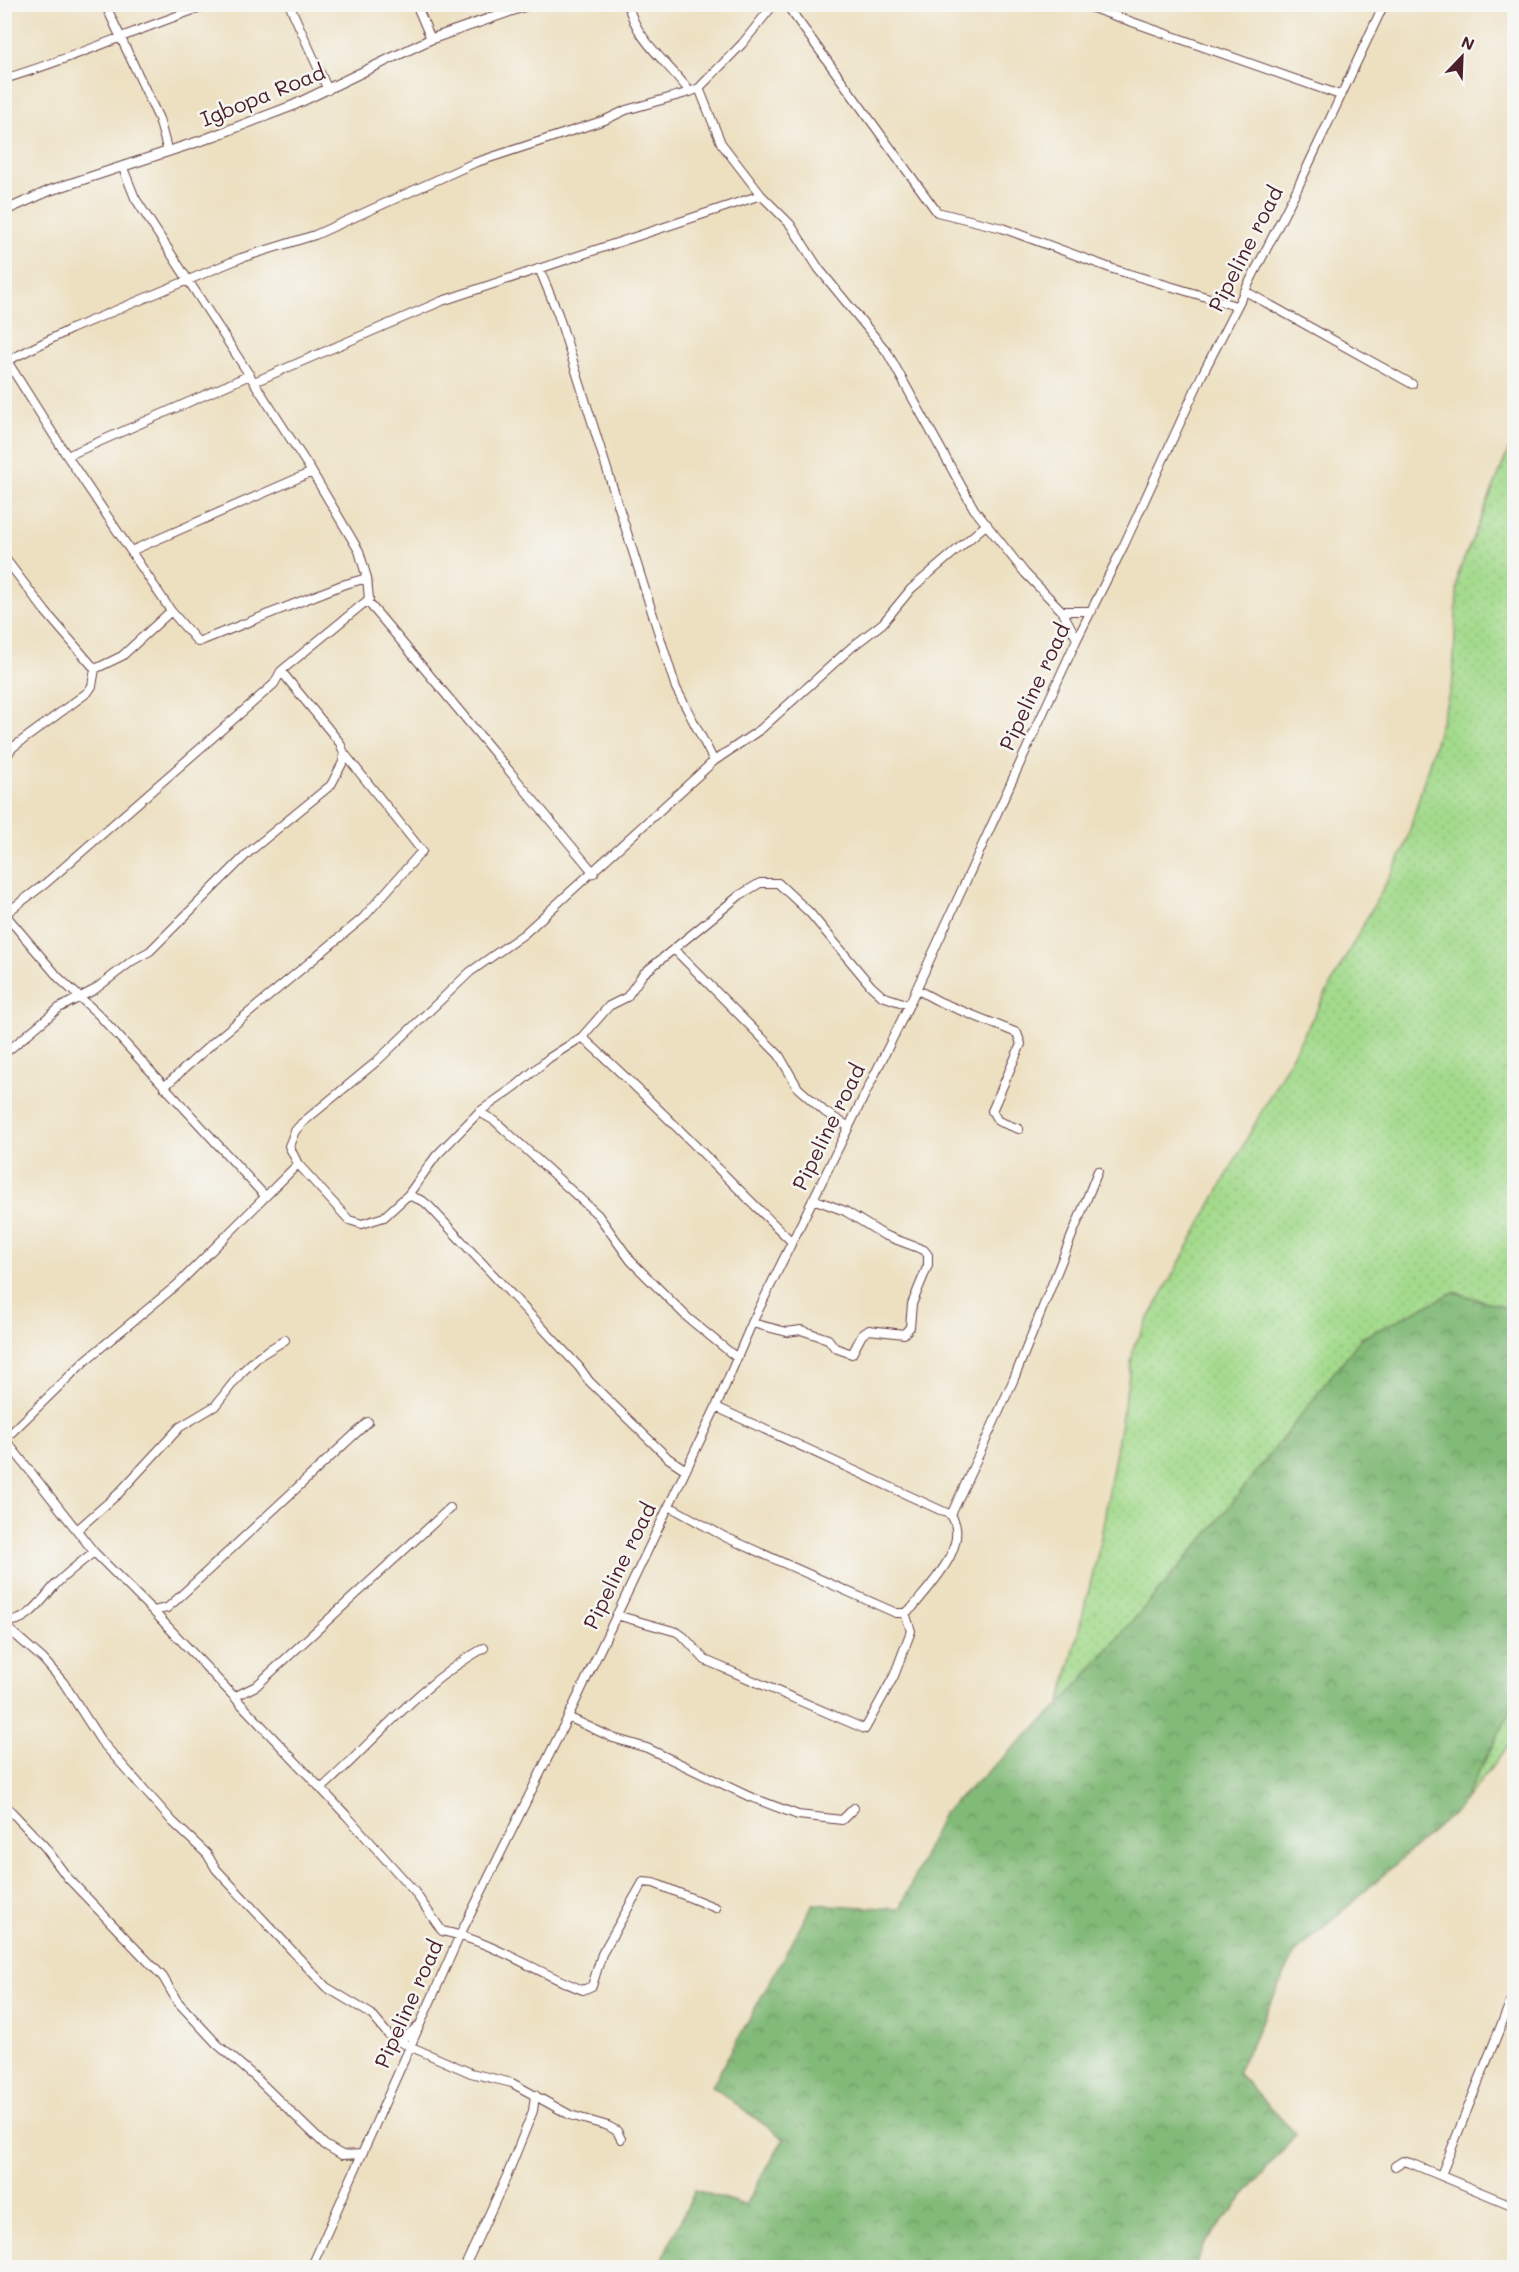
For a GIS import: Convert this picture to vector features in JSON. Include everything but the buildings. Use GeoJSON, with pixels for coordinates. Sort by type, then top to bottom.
{"type":"FeatureCollection","features":[{"type":"Feature","properties":{"kind":"street"},"geometry":{"type":"LineString","coordinates":[[105,4],[159,119],[168,152]]}},
{"type":"Feature","properties":{"kind":"street"},"geometry":{"type":"LineString","coordinates":[[4,79],[121,39],[179,13],[211,4]]}},
{"type":"Feature","properties":{"kind":"street"},"geometry":{"type":"LineString","coordinates":[[289,4],[328,90]]}},
{"type":"Feature","properties":{"kind":"street"},"geometry":{"type":"LineString","coordinates":[[416,4],[431,39]]}},
{"type":"Feature","properties":{"kind":"street","name":"Igbopa Road"},"geometry":{"type":"LineString","coordinates":[[4,211],[51,190],[168,152],[328,90],[431,39],[531,4]]}},
{"type":"Feature","properties":{"kind":"street"},"geometry":{"type":"LineString","coordinates":[[628,4],[634,25],[644,40],[676,73],[690,92]]}},
{"type":"Feature","properties":{"kind":"street"},"geometry":{"type":"LineString","coordinates":[[367,578],[342,585],[198,642],[171,611],[6,362],[71,329],[241,258],[315,235],[474,163],[605,120],[626,110],[699,88],[742,44],[774,4]]}},
{"type":"Feature","properties":{"kind":"street"},"geometry":{"type":"LineString","coordinates":[[786,4],[937,212],[1002,228],[1113,269],[1236,306]]}},
{"type":"Feature","properties":{"kind":"street"},"geometry":{"type":"LineString","coordinates":[[1081,4],[1340,95]]}},
{"type":"Feature","properties":{"kind":"street","name":"Pipeline road"},"geometry":{"type":"LineString","coordinates":[[314,2266],[460,1935],[669,1506],[716,1407],[752,1323],[909,1005],[1077,639],[1236,306],[1298,189],[1383,4]]}},
{"type":"Feature","properties":{"kind":"street"},"geometry":{"type":"LineString","coordinates":[[699,88],[721,143],[761,195],[790,224],[819,269],[886,352],[958,481],[987,524],[1025,573],[1062,611],[1077,639]]}},
{"type":"Feature","properties":{"kind":"street"},"geometry":{"type":"LineString","coordinates":[[123,168],[135,198],[312,472],[359,551],[367,578],[367,601],[475,726],[506,769],[594,873]]}},
{"type":"Feature","properties":{"kind":"street"},"geometry":{"type":"LineString","coordinates":[[67,456],[442,301],[761,195]]}},
{"type":"Feature","properties":{"kind":"street"},"geometry":{"type":"LineString","coordinates":[[539,268],[558,314],[676,688],[714,761]]}},
{"type":"Feature","properties":{"kind":"street"},"geometry":{"type":"LineString","coordinates":[[1245,291],[1412,384]]}},
{"type":"Feature","properties":{"kind":"street"},"geometry":{"type":"LineString","coordinates":[[131,551],[312,472]]}},
{"type":"Feature","properties":{"kind":"street"},"geometry":{"type":"LineString","coordinates":[[909,1005],[882,996],[871,986],[810,913],[778,884],[760,883],[747,890],[643,974],[627,997],[609,1006],[582,1037],[549,1058],[516,1086],[479,1112],[440,1151],[408,1195],[384,1217],[362,1224],[349,1220],[298,1164],[289,1146],[295,1131],[302,1123],[376,1062],[470,972],[524,934],[594,873],[714,761],[761,729],[852,647],[883,623],[911,589],[987,524]]}},
{"type":"Feature","properties":{"kind":"street"},"geometry":{"type":"LineString","coordinates":[[4,557],[45,611],[95,669]]}},
{"type":"Feature","properties":{"kind":"street"},"geometry":{"type":"LineString","coordinates":[[265,1196],[99,1015],[79,999],[5,913],[46,884],[274,684],[281,671],[367,601]]}},
{"type":"Feature","properties":{"kind":"street"},"geometry":{"type":"LineString","coordinates":[[4,761],[12,748],[88,692],[95,669],[122,656],[171,611]]}},
{"type":"Feature","properties":{"kind":"street"},"geometry":{"type":"LineString","coordinates":[[1062,611],[1092,611]]}},
{"type":"Feature","properties":{"kind":"street"},"geometry":{"type":"LineString","coordinates":[[164,1088],[216,1040],[363,918],[423,851],[281,671]]}},
{"type":"Feature","properties":{"kind":"street"},"geometry":{"type":"LineString","coordinates":[[4,738],[12,748]]}},
{"type":"Feature","properties":{"kind":"street"},"geometry":{"type":"LineString","coordinates":[[4,1054],[59,1008],[79,999],[150,951],[249,852],[321,796],[339,773],[344,753]]}},
{"type":"Feature","properties":{"kind":"street"},"geometry":{"type":"LineString","coordinates":[[674,949],[779,1054],[798,1088],[825,1112],[849,1127]]}},
{"type":"Feature","properties":{"kind":"street"},"geometry":{"type":"LineString","coordinates":[[916,989],[940,1002],[1017,1033],[1021,1044],[992,1111],[998,1121],[1019,1129]]}},
{"type":"Feature","properties":{"kind":"street"},"geometry":{"type":"LineString","coordinates":[[582,1037],[640,1089],[694,1147],[792,1242]]}},
{"type":"Feature","properties":{"kind":"street"},"geometry":{"type":"LineString","coordinates":[[479,1112],[495,1120],[589,1206],[631,1262],[688,1318],[736,1358]]}},
{"type":"Feature","properties":{"kind":"street"},"geometry":{"type":"LineString","coordinates":[[298,1164],[265,1196],[246,1219],[178,1284],[86,1360],[5,1439],[94,1552],[321,1789],[408,1884],[442,1931],[460,1935],[583,1990],[592,1986],[602,1954],[643,1882],[654,1883],[716,1908]]}},
{"type":"Feature","properties":{"kind":"street"},"geometry":{"type":"LineString","coordinates":[[951,1515],[1014,1380],[1098,1171]]}},
{"type":"Feature","properties":{"kind":"street"},"geometry":{"type":"LineString","coordinates":[[408,1195],[429,1206],[579,1367],[589,1381],[668,1458],[686,1470]]}},
{"type":"Feature","properties":{"kind":"street"},"geometry":{"type":"LineString","coordinates":[[752,1323],[787,1332],[801,1330],[828,1339],[835,1348],[848,1354],[852,1354],[862,1335],[869,1330],[904,1334],[910,1327],[912,1304],[928,1265],[928,1256],[924,1250],[884,1235],[845,1211],[813,1199]]}},
{"type":"Feature","properties":{"kind":"street"},"geometry":{"type":"LineString","coordinates":[[78,1529],[118,1494],[180,1427],[215,1406],[253,1362],[285,1340]]}},
{"type":"Feature","properties":{"kind":"street"},"geometry":{"type":"LineString","coordinates":[[669,1506],[725,1537],[896,1613],[905,1613],[921,1597],[956,1545],[958,1525],[951,1515],[716,1407]]}},
{"type":"Feature","properties":{"kind":"street"},"geometry":{"type":"LineString","coordinates":[[153,1611],[167,1608],[174,1602],[368,1422]]}},
{"type":"Feature","properties":{"kind":"street"},"geometry":{"type":"LineString","coordinates":[[234,1696],[256,1686],[450,1508]]}},
{"type":"Feature","properties":{"kind":"street"},"geometry":{"type":"LineString","coordinates":[[4,1624],[32,1611],[61,1579],[94,1552]]}},
{"type":"Feature","properties":{"kind":"street"},"geometry":{"type":"LineString","coordinates":[[616,1615],[677,1632],[705,1660],[865,1729],[894,1676],[911,1631],[905,1613]]}},
{"type":"Feature","properties":{"kind":"street"},"geometry":{"type":"LineString","coordinates":[[4,1624],[43,1659],[63,1682],[90,1726],[123,1768],[173,1822],[207,1854],[216,1869],[314,1976],[335,1995],[371,2014],[387,2035],[410,2047],[471,2073],[512,2083],[570,2115],[608,2126],[617,2131],[621,2139]]}},
{"type":"Feature","properties":{"kind":"street"},"geometry":{"type":"LineString","coordinates":[[321,1789],[364,1751],[400,1710],[450,1667],[484,1648]]}},
{"type":"Feature","properties":{"kind":"street"},"geometry":{"type":"LineString","coordinates":[[568,1717],[613,1738],[647,1748],[748,1796],[798,1815],[842,1820],[854,1808]]}},
{"type":"Feature","properties":{"kind":"street"},"geometry":{"type":"LineString","coordinates":[[4,1804],[45,1847],[67,1877],[164,1977],[182,2008],[217,2044],[255,2077],[325,2145],[342,2155],[362,2154]]}},
{"type":"Feature","properties":{"kind":"street"},"geometry":{"type":"LineString","coordinates":[[1441,2175],[1515,1993]]}},
{"type":"Feature","properties":{"kind":"street"},"geometry":{"type":"LineString","coordinates":[[400,2041],[419,2025]]}},
{"type":"Feature","properties":{"kind":"street"},"geometry":{"type":"LineString","coordinates":[[464,2268],[506,2178],[533,2111],[534,2095]]}},
{"type":"Feature","properties":{"kind":"street"},"geometry":{"type":"LineString","coordinates":[[1395,2166],[1402,2161],[1515,2206]]}},
{"type":"Feature","properties":{"kind":"green space"},"geometry":{"type":"Polygon","coordinates":[[[1514,437],[1514,1310],[1454,1292],[1206,1536],[1060,1705],[1099,1549],[1134,1346],[1404,850],[1453,680],[1458,574],[1514,437]]]}},
{"type":"Feature","properties":{"kind":"green space"},"geometry":{"type":"Polygon","coordinates":[[[1454,1292],[1514,1310],[1514,1705],[1460,1807],[1295,1953],[1237,2073],[1296,2134],[1203,2245],[1195,2267],[659,2267],[695,2190],[745,2205],[784,2139],[712,2086],[813,1904],[900,1909],[943,1813],[1060,1705],[1206,1536],[1361,1338],[1454,1292]]]}},
{"type":"Feature","properties":{"kind":"green space"},"geometry":{"type":"Polygon","coordinates":[[[1514,1705],[1514,1739],[1460,1807],[1514,1705]]]}}]}
